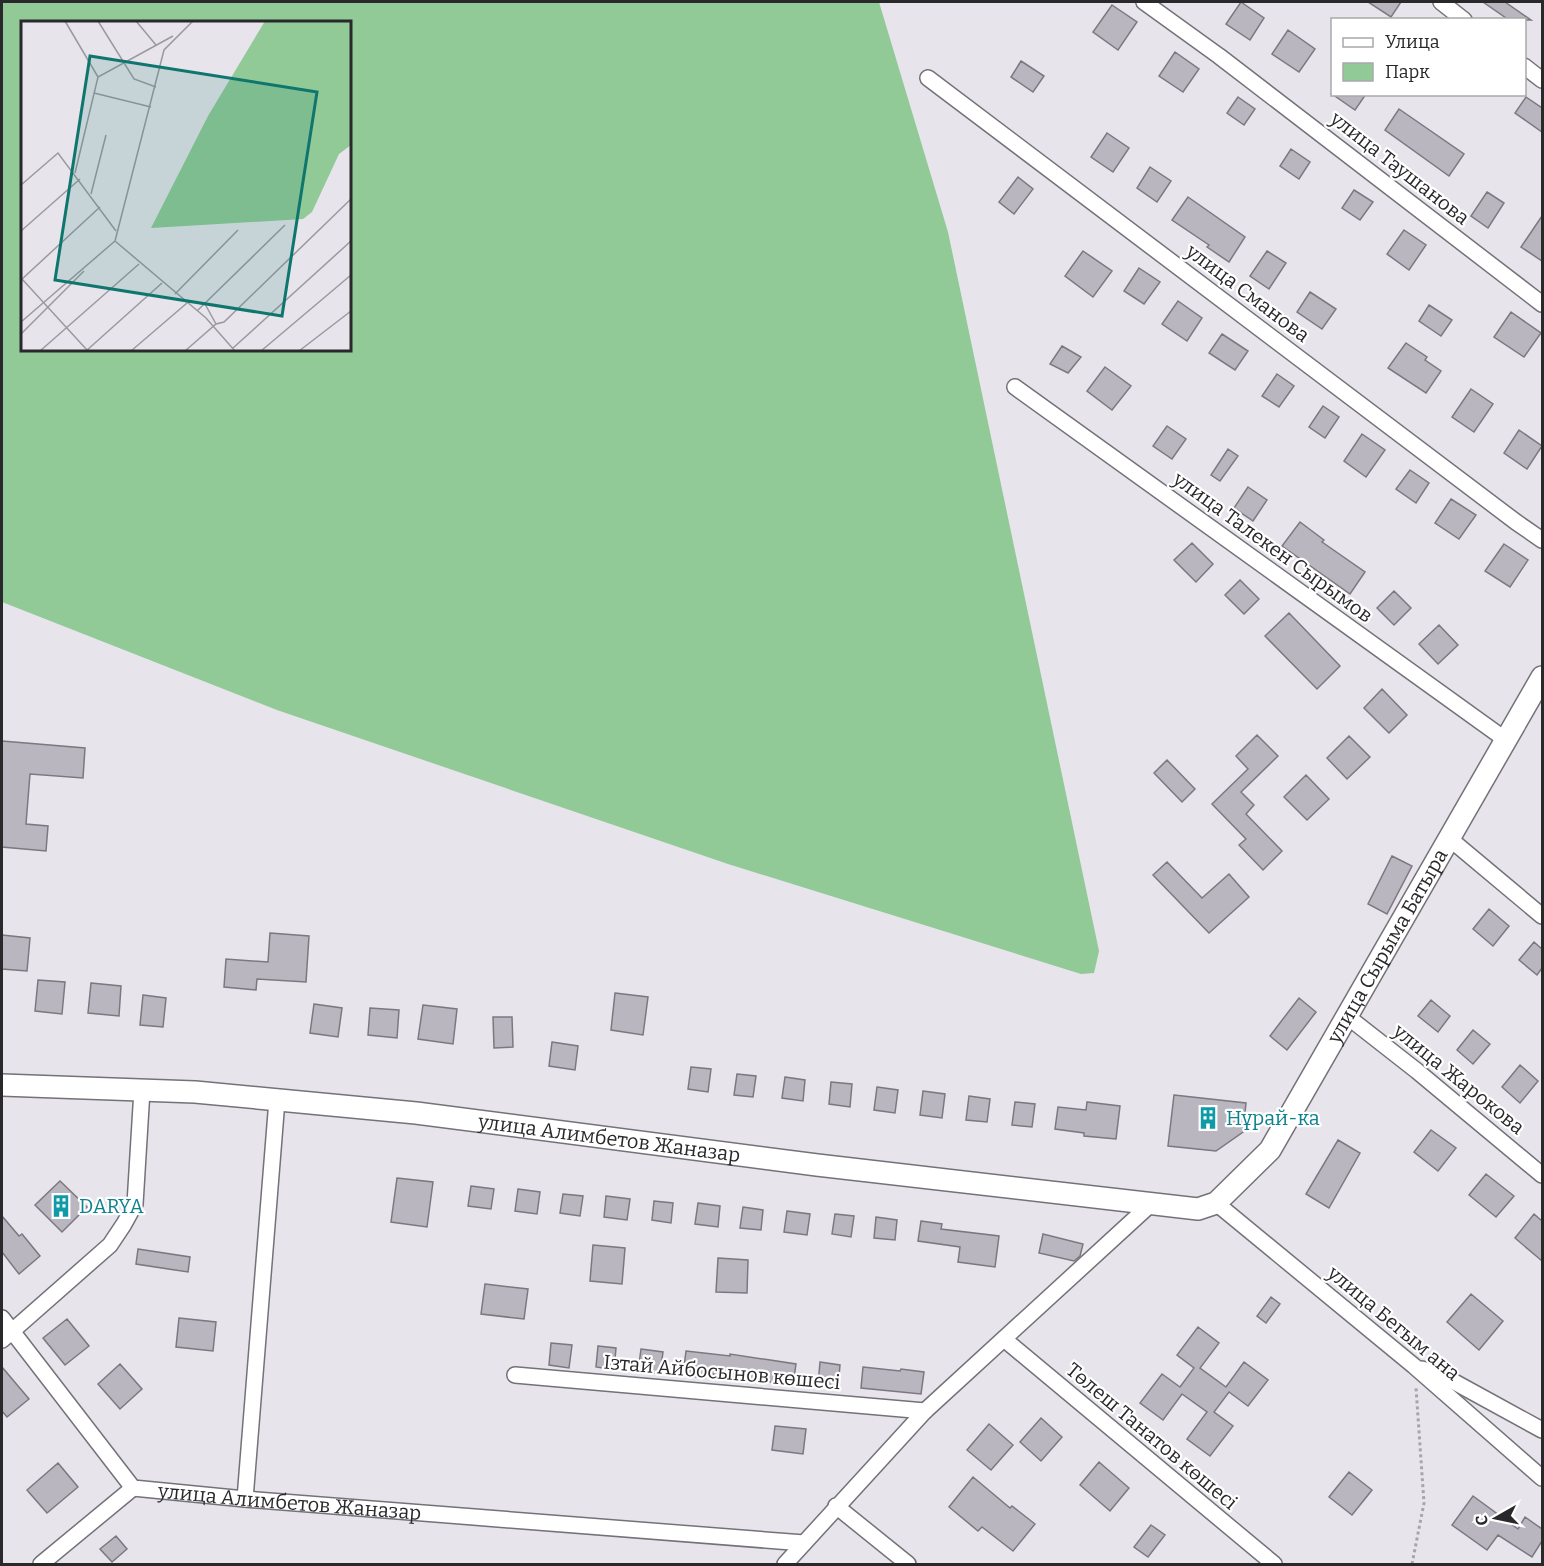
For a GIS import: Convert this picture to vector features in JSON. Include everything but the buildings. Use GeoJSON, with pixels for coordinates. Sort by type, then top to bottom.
{"type":"FeatureCollection","features":[{"type":"Feature","properties":{"kind":"street","name":"улица Таушанова"},"geometry":{"type":"LineString","coordinates":[[1144,2],[1220,56],[1542,304]]}},
{"type":"Feature","properties":{"kind":"street"},"geometry":{"type":"LineString","coordinates":[[1441,2],[1461,18]]}},
{"type":"Feature","properties":{"kind":"street"},"geometry":{"type":"LineString","coordinates":[[1526,68],[1542,80]]}},
{"type":"Feature","properties":{"kind":"street","name":"улица Сманова"},"geometry":{"type":"LineString","coordinates":[[928,78],[1542,540]]}},
{"type":"Feature","properties":{"kind":"street","name":"улица Талекен Сырымов"},"geometry":{"type":"LineString","coordinates":[[1015,387],[1506,740]]}},
{"type":"Feature","properties":{"kind":"street"},"geometry":{"type":"LineString","coordinates":[[1516,522],[1542,528]]}},
{"type":"Feature","properties":{"kind":"street","name":"улица Сырыма Батыра"},"geometry":{"type":"LineString","coordinates":[[1216,1203],[1270,1150],[1542,677]]}},
{"type":"Feature","properties":{"kind":"street"},"geometry":{"type":"LineString","coordinates":[[1450,839],[1542,916]]}},
{"type":"Feature","properties":{"kind":"street","name":"улица Жарокова"},"geometry":{"type":"LineString","coordinates":[[1348,1017],[1542,1175]]}},
{"type":"Feature","properties":{"kind":"street","name":"улица Алимбетов Жаназар"},"geometry":{"type":"LineString","coordinates":[[2,1085],[195,1092],[416,1113],[817,1165],[1198,1209],[1216,1203]]}},
{"type":"Feature","properties":{"kind":"street"},"geometry":{"type":"LineString","coordinates":[[7,1336],[110,1245],[135,1204],[142,1090]]}},
{"type":"Feature","properties":{"kind":"street"},"geometry":{"type":"LineString","coordinates":[[245,1499],[277,1100]]}},
{"type":"Feature","properties":{"kind":"street"},"geometry":{"type":"LineString","coordinates":[[785,1564],[925,1411],[1152,1203]]}},
{"type":"Feature","properties":{"kind":"street","name":"улица Бегым ана"},"geometry":{"type":"LineString","coordinates":[[1216,1203],[1414,1366],[1542,1478]]}},
{"type":"Feature","properties":{"kind":"street","name":"улица Алимбетов Жаназар"},"geometry":{"type":"LineString","coordinates":[[2,1318],[7,1336],[133,1488],[245,1499],[804,1543]]}},
{"type":"Feature","properties":{"kind":"street","name":"Төлеш Танатов көшесі"},"geometry":{"type":"LineString","coordinates":[[1004,1339],[1274,1564]]}},
{"type":"Feature","properties":{"kind":"street"},"geometry":{"type":"LineString","coordinates":[[1414,1366],[1447,1378],[1542,1430]]}},
{"type":"Feature","properties":{"kind":"street","name":"Ізтай Айбосынов көшесі"},"geometry":{"type":"LineString","coordinates":[[515,1375],[925,1411]]}},
{"type":"Feature","properties":{"kind":"street"},"geometry":{"type":"LineString","coordinates":[[41,1564],[133,1488]]}},
{"type":"Feature","properties":{"kind":"street"},"geometry":{"type":"LineString","coordinates":[[836,1506],[908,1564]]}},
{"type":"Feature","properties":{"kind":"path"},"geometry":{"type":"LineString","coordinates":[[1412,1564],[1424,1503],[1414,1366]]}},
{"type":"Feature","properties":{"kind":"green space"},"geometry":{"type":"Polygon","coordinates":[[[2,2],[879,2],[948,232],[1099,951],[1094,973],[1081,974],[728,864],[277,710],[2,602],[2,2]]]}},
{"type":"Feature","properties":{"kind":"place","name":"Нұрай-ка"},"geometry":{"type":"Point","coordinates":[1208,1118]}},
{"type":"Feature","properties":{"kind":"place","name":"DARYA"},"geometry":{"type":"Point","coordinates":[61,1206]}}]}
